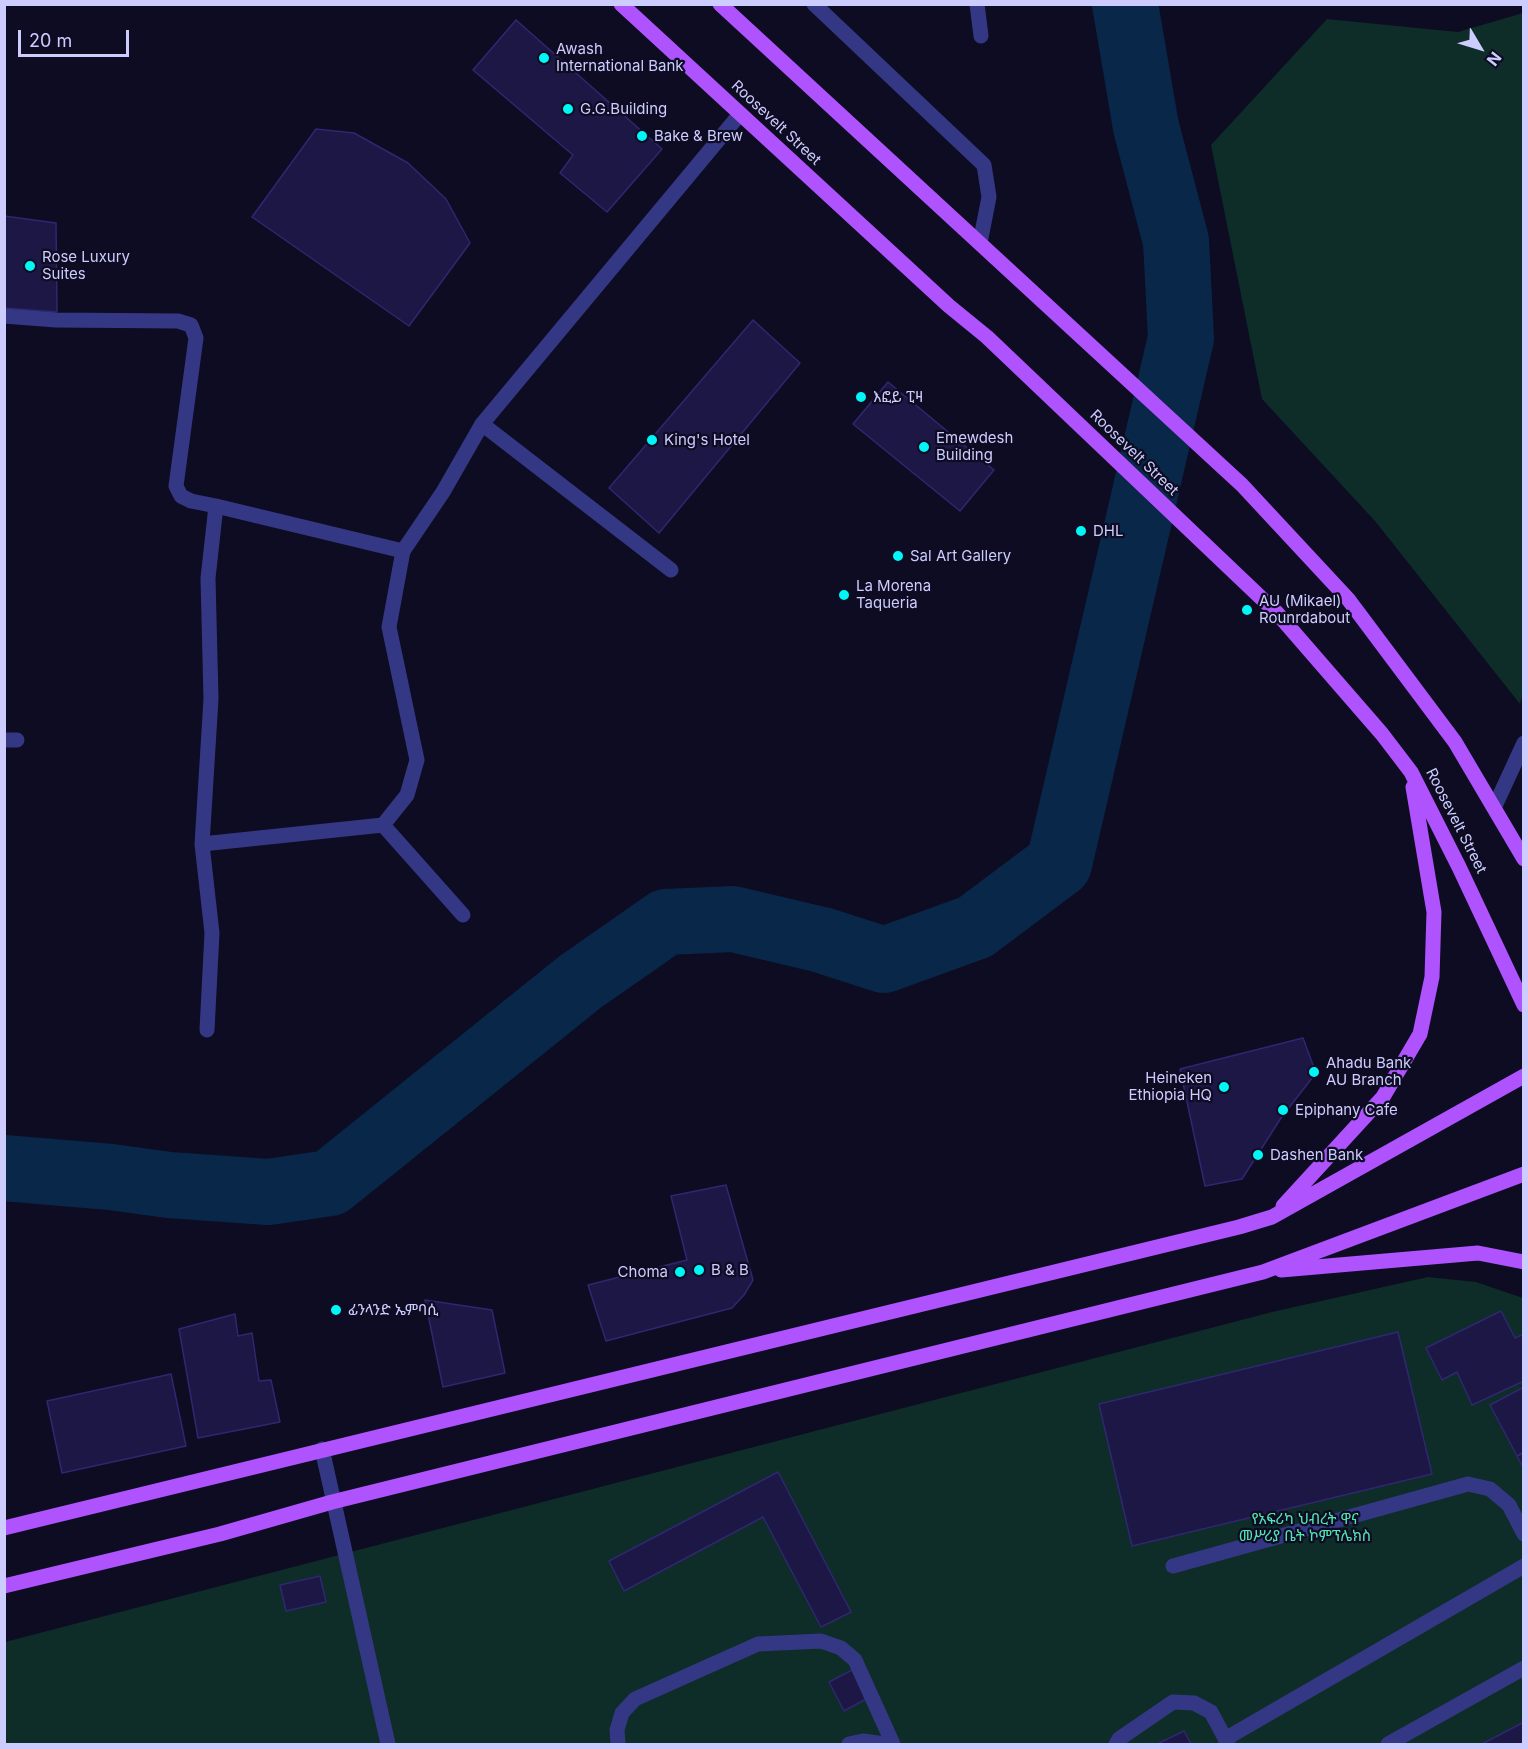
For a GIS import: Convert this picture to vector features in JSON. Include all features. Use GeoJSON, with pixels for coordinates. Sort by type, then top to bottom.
{"type":"FeatureCollection","features":[{"type":"Feature","properties":{"kind":"main road","name":"Roosevelt Street"},"geometry":{"type":"LineString","coordinates":[[621,4],[940,298],[987,337],[1277,613],[1382,734],[1411,772],[1524,1005]]}},
{"type":"Feature","properties":{"kind":"main road"},"geometry":{"type":"LineString","coordinates":[[720,4],[821,101],[1021,280],[1242,485],[1348,598],[1455,742],[1524,859]]}},
{"type":"Feature","properties":{"kind":"main road"},"geometry":{"type":"LineString","coordinates":[[1272,1217],[1383,1097],[1420,1034],[1432,977],[1434,912],[1411,772]]}},
{"type":"Feature","properties":{"kind":"main road"},"geometry":{"type":"LineString","coordinates":[[1507,831],[1524,840]]}},
{"type":"Feature","properties":{"kind":"main road"},"geometry":{"type":"LineString","coordinates":[[4,1528],[1272,1217],[1524,1076]]}},
{"type":"Feature","properties":{"kind":"main road"},"geometry":{"type":"LineString","coordinates":[[4,1586],[220,1534],[333,1502],[1263,1272],[1524,1174]]}},
{"type":"Feature","properties":{"kind":"main road"},"geometry":{"type":"LineString","coordinates":[[1263,1272],[1478,1253],[1524,1262]]}},
{"type":"Feature","properties":{"kind":"street"},"geometry":{"type":"LineString","coordinates":[[814,4],[984,165],[989,197],[980,243]]}},
{"type":"Feature","properties":{"kind":"street"},"geometry":{"type":"LineString","coordinates":[[978,4],[981,36]]}},
{"type":"Feature","properties":{"kind":"street"},"geometry":{"type":"LineString","coordinates":[[202,844],[384,825],[407,795],[417,760],[389,627],[403,551],[443,492],[482,424],[740,114]]}},
{"type":"Feature","properties":{"kind":"street"},"geometry":{"type":"LineString","coordinates":[[4,316],[57,320],[178,321],[192,326],[196,338],[176,486],[181,496],[191,501],[403,551]]}},
{"type":"Feature","properties":{"kind":"street"},"geometry":{"type":"LineString","coordinates":[[482,424],[671,570]]}},
{"type":"Feature","properties":{"kind":"street"},"geometry":{"type":"LineString","coordinates":[[207,1030],[212,933],[202,844],[211,699],[208,578],[216,506]]}},
{"type":"Feature","properties":{"kind":"street"},"geometry":{"type":"LineString","coordinates":[[1494,808],[1524,743]]}},
{"type":"Feature","properties":{"kind":"street"},"geometry":{"type":"LineString","coordinates":[[384,825],[463,915]]}},
{"type":"Feature","properties":{"kind":"street"},"geometry":{"type":"LineString","coordinates":[[322,1449],[388,1744]]}},
{"type":"Feature","properties":{"kind":"street"},"geometry":{"type":"LineString","coordinates":[[1173,1566],[1468,1484],[1490,1489],[1509,1505],[1524,1534]]}},
{"type":"Feature","properties":{"kind":"street"},"geometry":{"type":"LineString","coordinates":[[1116,1744],[1119,1739],[1173,1702],[1194,1703],[1211,1712],[1227,1742],[1524,1566]]}},
{"type":"Feature","properties":{"kind":"street"},"geometry":{"type":"LineString","coordinates":[[618,1744],[617,1730],[622,1713],[636,1699],[758,1644],[821,1641],[841,1648],[855,1660],[893,1744]]}},
{"type":"Feature","properties":{"kind":"street"},"geometry":{"type":"LineString","coordinates":[[1388,1744],[1524,1668]]}},
{"type":"Feature","properties":{"kind":"street"},"geometry":{"type":"LineString","coordinates":[[849,1744],[863,1741],[884,1744]]}},
{"type":"Feature","properties":{"kind":"green space"},"geometry":{"type":"Polygon","coordinates":[[[1523,13],[1524,690],[1520,704],[1375,521],[1262,399],[1211,145],[1327,19],[1458,32],[1523,13]]]}},
{"type":"Feature","properties":{"kind":"green space","name":"የአፍሪካ ህብረት ዋና መሥሪያ ቤት ኮምፕሌክስ"},"geometry":{"type":"Polygon","coordinates":[[[1428,1277],[1476,1282],[1523,1298],[1523,1744],[5,1744],[5,1642],[1272,1312],[1428,1277]]]}},
{"type":"Feature","properties":{"kind":"building","name":"G.G.Building"},"geometry":{"type":"Polygon","coordinates":[[[516,20],[662,149],[607,212],[560,173],[573,155],[473,70],[516,20]]]}},
{"type":"Feature","properties":{"kind":"building"},"geometry":{"type":"Polygon","coordinates":[[[316,129],[354,133],[408,163],[446,199],[470,243],[409,326],[252,217],[316,129]]]}},
{"type":"Feature","properties":{"kind":"building","name":"Rose Luxury Suites"},"geometry":{"type":"Polygon","coordinates":[[[4,216],[56,223],[57,312],[4,308],[4,216]]]}},
{"type":"Feature","properties":{"kind":"building"},"geometry":{"type":"Polygon","coordinates":[[[753,320],[800,363],[659,533],[609,488],[753,320]]]}},
{"type":"Feature","properties":{"kind":"building","name":"Emewdesh Building"},"geometry":{"type":"Polygon","coordinates":[[[888,382],[994,470],[960,511],[853,424],[888,382]]]}},
{"type":"Feature","properties":{"kind":"building"},"geometry":{"type":"Polygon","coordinates":[[[1303,1038],[1316,1073],[1281,1118],[1242,1179],[1205,1186],[1180,1069],[1303,1038]]]}},
{"type":"Feature","properties":{"kind":"building","name":"B & B"},"geometry":{"type":"Polygon","coordinates":[[[726,1185],[753,1280],[744,1295],[732,1308],[606,1341],[588,1285],[687,1260],[671,1196],[726,1185]]]}},
{"type":"Feature","properties":{"kind":"building"},"geometry":{"type":"Polygon","coordinates":[[[425,1300],[492,1310],[505,1373],[443,1387],[425,1300]]]}},
{"type":"Feature","properties":{"kind":"building"},"geometry":{"type":"Polygon","coordinates":[[[1501,1311],[1515,1338],[1524,1334],[1524,1381],[1472,1405],[1457,1372],[1442,1380],[1426,1348],[1501,1311]]]}},
{"type":"Feature","properties":{"kind":"building"},"geometry":{"type":"Polygon","coordinates":[[[235,1314],[238,1336],[252,1333],[259,1381],[271,1380],[280,1422],[198,1438],[179,1329],[235,1314]]]}},
{"type":"Feature","properties":{"kind":"building"},"geometry":{"type":"Polygon","coordinates":[[[1398,1332],[1432,1474],[1132,1546],[1099,1404],[1398,1332]]]}},
{"type":"Feature","properties":{"kind":"building"},"geometry":{"type":"Polygon","coordinates":[[[171,1374],[186,1446],[62,1473],[47,1401],[171,1374]]]}},
{"type":"Feature","properties":{"kind":"building"},"geometry":{"type":"Polygon","coordinates":[[[1524,1387],[1524,1452],[1517,1456],[1490,1405],[1524,1387]]]}},
{"type":"Feature","properties":{"kind":"building"},"geometry":{"type":"Polygon","coordinates":[[[1524,1453],[1524,1469],[1517,1456],[1524,1453]]]}},
{"type":"Feature","properties":{"kind":"building"},"geometry":{"type":"Polygon","coordinates":[[[778,1472],[851,1612],[821,1627],[763,1517],[624,1591],[609,1561],[778,1472]]]}},
{"type":"Feature","properties":{"kind":"building"},"geometry":{"type":"Polygon","coordinates":[[[320,1576],[326,1602],[286,1611],[280,1585],[320,1576]]]}},
{"type":"Feature","properties":{"kind":"building"},"geometry":{"type":"Polygon","coordinates":[[[852,1670],[866,1699],[844,1711],[829,1682],[852,1670]]]}},
{"type":"Feature","properties":{"kind":"building"},"geometry":{"type":"Polygon","coordinates":[[[1524,1722],[1524,1744],[1482,1744],[1524,1722]]]}},
{"type":"Feature","properties":{"kind":"building"},"geometry":{"type":"Polygon","coordinates":[[[1184,1731],[1191,1744],[1157,1744],[1184,1731]]]}},
{"type":"Feature","properties":{"kind":"waterway"},"geometry":{"type":"LineString","coordinates":[[4,1168],[111,1177],[169,1185],[268,1192],[330,1183],[580,982],[666,922],[733,919],[822,940],[884,960],[975,927],[1059,864],[1181,338],[1176,241],[1146,127],[1125,4]]}},
{"type":"Feature","properties":{"kind":"place","name":"Awash International Bank"},"geometry":{"type":"Point","coordinates":[544,58]}},
{"type":"Feature","properties":{"kind":"place","name":"G.G.Building"},"geometry":{"type":"Point","coordinates":[568,109]}},
{"type":"Feature","properties":{"kind":"place","name":"Bake & Brew"},"geometry":{"type":"Point","coordinates":[642,136]}},
{"type":"Feature","properties":{"kind":"place","name":"Rose Luxury Suites"},"geometry":{"type":"Point","coordinates":[30,266]}},
{"type":"Feature","properties":{"kind":"place","name":"እፎይ ፒዛ"},"geometry":{"type":"Point","coordinates":[861,397]}},
{"type":"Feature","properties":{"kind":"place","name":"King's Hotel"},"geometry":{"type":"Point","coordinates":[652,440]}},
{"type":"Feature","properties":{"kind":"place","name":"Emewdesh Building"},"geometry":{"type":"Point","coordinates":[924,447]}},
{"type":"Feature","properties":{"kind":"place","name":"DHL"},"geometry":{"type":"Point","coordinates":[1081,531]}},
{"type":"Feature","properties":{"kind":"place","name":"Sal Art Gallery"},"geometry":{"type":"Point","coordinates":[898,556]}},
{"type":"Feature","properties":{"kind":"place","name":"La Morena Taqueria"},"geometry":{"type":"Point","coordinates":[844,595]}},
{"type":"Feature","properties":{"kind":"place","name":"AU (Mikael) Rounrdabout"},"geometry":{"type":"Point","coordinates":[1247,610]}},
{"type":"Feature","properties":{"kind":"place","name":"Ahadu Bank AU Branch"},"geometry":{"type":"Point","coordinates":[1314,1072]}},
{"type":"Feature","properties":{"kind":"place","name":"Heineken Ethiopia HQ"},"geometry":{"type":"Point","coordinates":[1224,1087]}},
{"type":"Feature","properties":{"kind":"place","name":"Epiphany Cafe"},"geometry":{"type":"Point","coordinates":[1283,1110]}},
{"type":"Feature","properties":{"kind":"place","name":"Dashen Bank"},"geometry":{"type":"Point","coordinates":[1258,1155]}},
{"type":"Feature","properties":{"kind":"place","name":"B & B"},"geometry":{"type":"Point","coordinates":[699,1270]}},
{"type":"Feature","properties":{"kind":"place","name":"Choma"},"geometry":{"type":"Point","coordinates":[680,1272]}},
{"type":"Feature","properties":{"kind":"place","name":"ፊንላንድ ኤምባሲ"},"geometry":{"type":"Point","coordinates":[336,1310]}}]}
